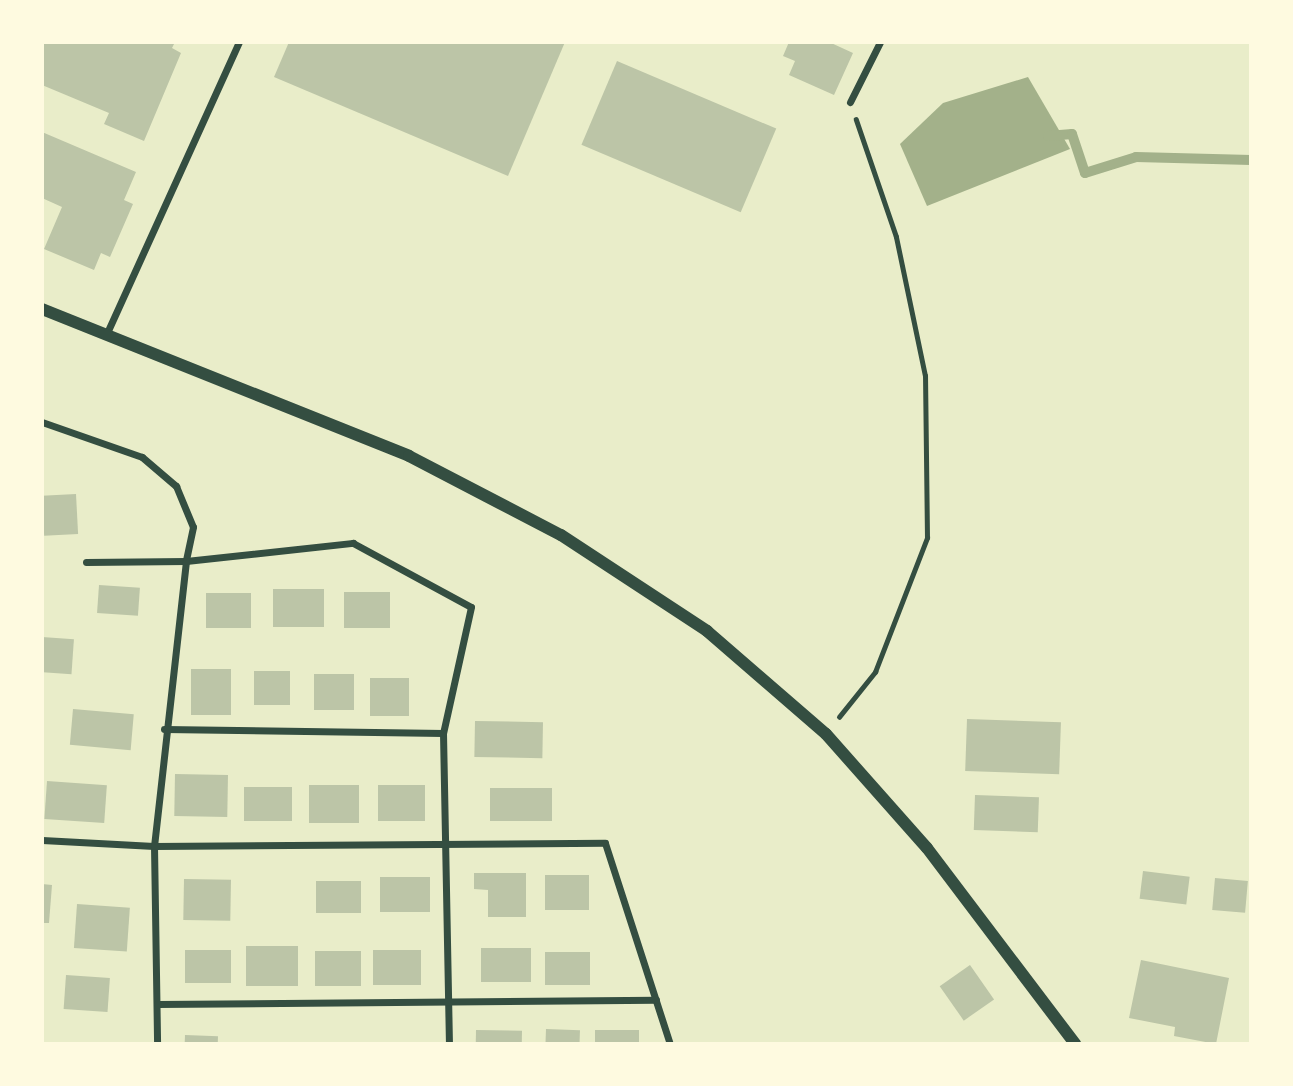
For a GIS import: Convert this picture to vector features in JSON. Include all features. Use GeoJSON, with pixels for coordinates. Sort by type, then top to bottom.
{"type":"FeatureCollection","features":[{"type":"Feature","properties":{"kind":"street"},"geometry":{"type":"LineString","coordinates":[[106,335],[239,42]]}},
{"type":"Feature","properties":{"kind":"street"},"geometry":{"type":"LineString","coordinates":[[850,102],[880,42]]}},
{"type":"Feature","properties":{"kind":"street"},"geometry":{"type":"LineString","coordinates":[[42,309],[409,456],[561,535],[707,631],[826,734],[928,848],[1075,1044]]}},
{"type":"Feature","properties":{"kind":"street"},"geometry":{"type":"LineString","coordinates":[[42,422],[142,457],[176,486],[193,527],[164,729],[155,846],[157,1044]]}},
{"type":"Feature","properties":{"kind":"street"},"geometry":{"type":"LineString","coordinates":[[86,562],[186,561],[353,542],[471,607],[443,733],[449,1044]]}},
{"type":"Feature","properties":{"kind":"street"},"geometry":{"type":"LineString","coordinates":[[164,729],[443,733]]}},
{"type":"Feature","properties":{"kind":"street"},"geometry":{"type":"LineString","coordinates":[[42,840],[155,846],[604,843],[670,1044]]}},
{"type":"Feature","properties":{"kind":"street"},"geometry":{"type":"LineString","coordinates":[[157,1004],[656,1000]]}},
{"type":"Feature","properties":{"kind":"path"},"geometry":{"type":"LineString","coordinates":[[826,734],[875,672],[927,538],[925,376],[896,237],[850,102]]}},
{"type":"Feature","properties":{"kind":"shaded area"},"geometry":{"type":"Polygon","coordinates":[[[1028,77],[1070,149],[927,206],[900,144],[943,103],[1028,77]]]}},
{"type":"Feature","properties":{"kind":"building"},"geometry":{"type":"Polygon","coordinates":[[[42,42],[175,42],[172,48],[181,53],[144,141],[104,124],[109,113],[42,85],[42,42]]]}},
{"type":"Feature","properties":{"kind":"building"},"geometry":{"type":"Polygon","coordinates":[[[289,42],[565,42],[508,176],[274,77],[289,42]]]}},
{"type":"Feature","properties":{"kind":"building"},"geometry":{"type":"Polygon","coordinates":[[[789,42],[829,42],[853,53],[834,95],[789,75],[795,61],[783,56],[789,42]]]}},
{"type":"Feature","properties":{"kind":"building"},"geometry":{"type":"Polygon","coordinates":[[[617,61],[776,129],[741,212],[581,145],[617,61]]]}},
{"type":"Feature","properties":{"kind":"building"},"geometry":{"type":"Polygon","coordinates":[[[42,132],[136,172],[124,200],[133,204],[110,257],[101,253],[94,270],[44,249],[62,207],[42,198],[42,132]]]}},
{"type":"Feature","properties":{"kind":"building"},"geometry":{"type":"Polygon","coordinates":[[[76,494],[78,534],[44,536],[42,496],[76,494]]]}},
{"type":"Feature","properties":{"kind":"building"},"geometry":{"type":"Polygon","coordinates":[[[99,585],[140,588],[138,616],[97,613],[99,585]]]}},
{"type":"Feature","properties":{"kind":"building"},"geometry":{"type":"Polygon","coordinates":[[[273,589],[324,589],[324,627],[273,627],[273,589]]]}},
{"type":"Feature","properties":{"kind":"building"},"geometry":{"type":"Polygon","coordinates":[[[344,592],[390,592],[390,628],[344,628],[344,592]]]}},
{"type":"Feature","properties":{"kind":"building"},"geometry":{"type":"Polygon","coordinates":[[[206,593],[251,593],[251,628],[206,628],[206,593]]]}},
{"type":"Feature","properties":{"kind":"building"},"geometry":{"type":"Polygon","coordinates":[[[42,637],[74,639],[71,674],[42,672],[42,637]]]}},
{"type":"Feature","properties":{"kind":"building"},"geometry":{"type":"Polygon","coordinates":[[[191,669],[231,669],[231,715],[191,715],[191,669]]]}},
{"type":"Feature","properties":{"kind":"building"},"geometry":{"type":"Polygon","coordinates":[[[254,671],[290,671],[290,705],[254,705],[254,671]]]}},
{"type":"Feature","properties":{"kind":"building"},"geometry":{"type":"Polygon","coordinates":[[[314,674],[354,674],[354,710],[314,710],[314,674]]]}},
{"type":"Feature","properties":{"kind":"building"},"geometry":{"type":"Polygon","coordinates":[[[370,678],[409,678],[409,716],[370,716],[370,678]]]}},
{"type":"Feature","properties":{"kind":"building"},"geometry":{"type":"Polygon","coordinates":[[[73,709],[134,714],[131,750],[70,745],[73,709]]]}},
{"type":"Feature","properties":{"kind":"building"},"geometry":{"type":"Polygon","coordinates":[[[967,719],[1061,722],[1059,774],[965,771],[967,719]]]}},
{"type":"Feature","properties":{"kind":"building"},"geometry":{"type":"Polygon","coordinates":[[[475,721],[543,722],[542,758],[474,757],[475,721]]]}},
{"type":"Feature","properties":{"kind":"building"},"geometry":{"type":"Polygon","coordinates":[[[175,774],[228,775],[227,817],[174,816],[175,774]]]}},
{"type":"Feature","properties":{"kind":"building"},"geometry":{"type":"Polygon","coordinates":[[[47,781],[107,785],[104,823],[44,819],[47,781]]]}},
{"type":"Feature","properties":{"kind":"building"},"geometry":{"type":"Polygon","coordinates":[[[309,785],[359,785],[359,823],[309,823],[309,785]]]}},
{"type":"Feature","properties":{"kind":"building"},"geometry":{"type":"Polygon","coordinates":[[[378,785],[425,785],[425,821],[378,821],[378,785]]]}},
{"type":"Feature","properties":{"kind":"building"},"geometry":{"type":"Polygon","coordinates":[[[244,787],[292,787],[292,821],[244,821],[244,787]]]}},
{"type":"Feature","properties":{"kind":"building"},"geometry":{"type":"Polygon","coordinates":[[[490,788],[552,788],[552,821],[490,821],[490,788]]]}},
{"type":"Feature","properties":{"kind":"building"},"geometry":{"type":"Polygon","coordinates":[[[975,795],[1039,797],[1038,832],[974,830],[975,795]]]}},
{"type":"Feature","properties":{"kind":"building"},"geometry":{"type":"Polygon","coordinates":[[[1143,871],[1190,877],[1186,905],[1140,899],[1143,871]]]}},
{"type":"Feature","properties":{"kind":"building"},"geometry":{"type":"Polygon","coordinates":[[[474,873],[526,873],[526,917],[488,917],[488,890],[474,889],[474,873]]]}},
{"type":"Feature","properties":{"kind":"building"},"geometry":{"type":"Polygon","coordinates":[[[545,875],[589,875],[589,910],[545,910],[545,875]]]}},
{"type":"Feature","properties":{"kind":"building"},"geometry":{"type":"Polygon","coordinates":[[[380,877],[430,877],[430,912],[380,912],[380,877]]]}},
{"type":"Feature","properties":{"kind":"building"},"geometry":{"type":"Polygon","coordinates":[[[1215,878],[1248,881],[1245,913],[1212,910],[1215,878]]]}},
{"type":"Feature","properties":{"kind":"building"},"geometry":{"type":"Polygon","coordinates":[[[184,879],[231,880],[230,921],[183,920],[184,879]]]}},
{"type":"Feature","properties":{"kind":"building"},"geometry":{"type":"Polygon","coordinates":[[[316,881],[361,881],[361,913],[316,913],[316,881]]]}},
{"type":"Feature","properties":{"kind":"building"},"geometry":{"type":"Polygon","coordinates":[[[42,884],[52,885],[49,923],[42,923],[42,884]]]}},
{"type":"Feature","properties":{"kind":"building"},"geometry":{"type":"Polygon","coordinates":[[[77,904],[130,908],[127,952],[74,948],[77,904]]]}},
{"type":"Feature","properties":{"kind":"building"},"geometry":{"type":"Polygon","coordinates":[[[246,946],[298,946],[298,986],[246,986],[246,946]]]}},
{"type":"Feature","properties":{"kind":"building"},"geometry":{"type":"Polygon","coordinates":[[[481,948],[531,948],[531,982],[481,982],[481,948]]]}},
{"type":"Feature","properties":{"kind":"building"},"geometry":{"type":"Polygon","coordinates":[[[185,950],[231,950],[231,983],[185,983],[185,950]]]}},
{"type":"Feature","properties":{"kind":"building"},"geometry":{"type":"Polygon","coordinates":[[[373,950],[421,950],[421,985],[373,985],[373,950]]]}},
{"type":"Feature","properties":{"kind":"building"},"geometry":{"type":"Polygon","coordinates":[[[315,951],[361,951],[361,986],[315,986],[315,951]]]}},
{"type":"Feature","properties":{"kind":"building"},"geometry":{"type":"Polygon","coordinates":[[[545,952],[590,952],[590,985],[545,985],[545,952]]]}},
{"type":"Feature","properties":{"kind":"building"},"geometry":{"type":"Polygon","coordinates":[[[1141,960],[1229,978],[1216,1044],[1174,1036],[1175,1027],[1129,1018],[1141,960]]]}},
{"type":"Feature","properties":{"kind":"building"},"geometry":{"type":"Polygon","coordinates":[[[970,965],[994,999],[964,1021],[940,986],[970,965]]]}},
{"type":"Feature","properties":{"kind":"building"},"geometry":{"type":"Polygon","coordinates":[[[66,975],[110,978],[108,1012],[64,1009],[66,975]]]}},
{"type":"Feature","properties":{"kind":"building"},"geometry":{"type":"Polygon","coordinates":[[[546,1029],[580,1030],[579,1044],[545,1044],[546,1029]]]}},
{"type":"Feature","properties":{"kind":"building"},"geometry":{"type":"Polygon","coordinates":[[[476,1030],[522,1031],[522,1044],[476,1044],[476,1030]]]}},
{"type":"Feature","properties":{"kind":"building"},"geometry":{"type":"Polygon","coordinates":[[[595,1030],[639,1030],[639,1044],[595,1044],[595,1030]]]}},
{"type":"Feature","properties":{"kind":"building"},"geometry":{"type":"Polygon","coordinates":[[[185,1035],[218,1036],[218,1044],[185,1044],[185,1035]]]}},
{"type":"Feature","properties":{"kind":"waterway"},"geometry":{"type":"LineString","coordinates":[[1048,136],[1072,134],[1085,173],[1136,157],[1251,160]]}}]}
